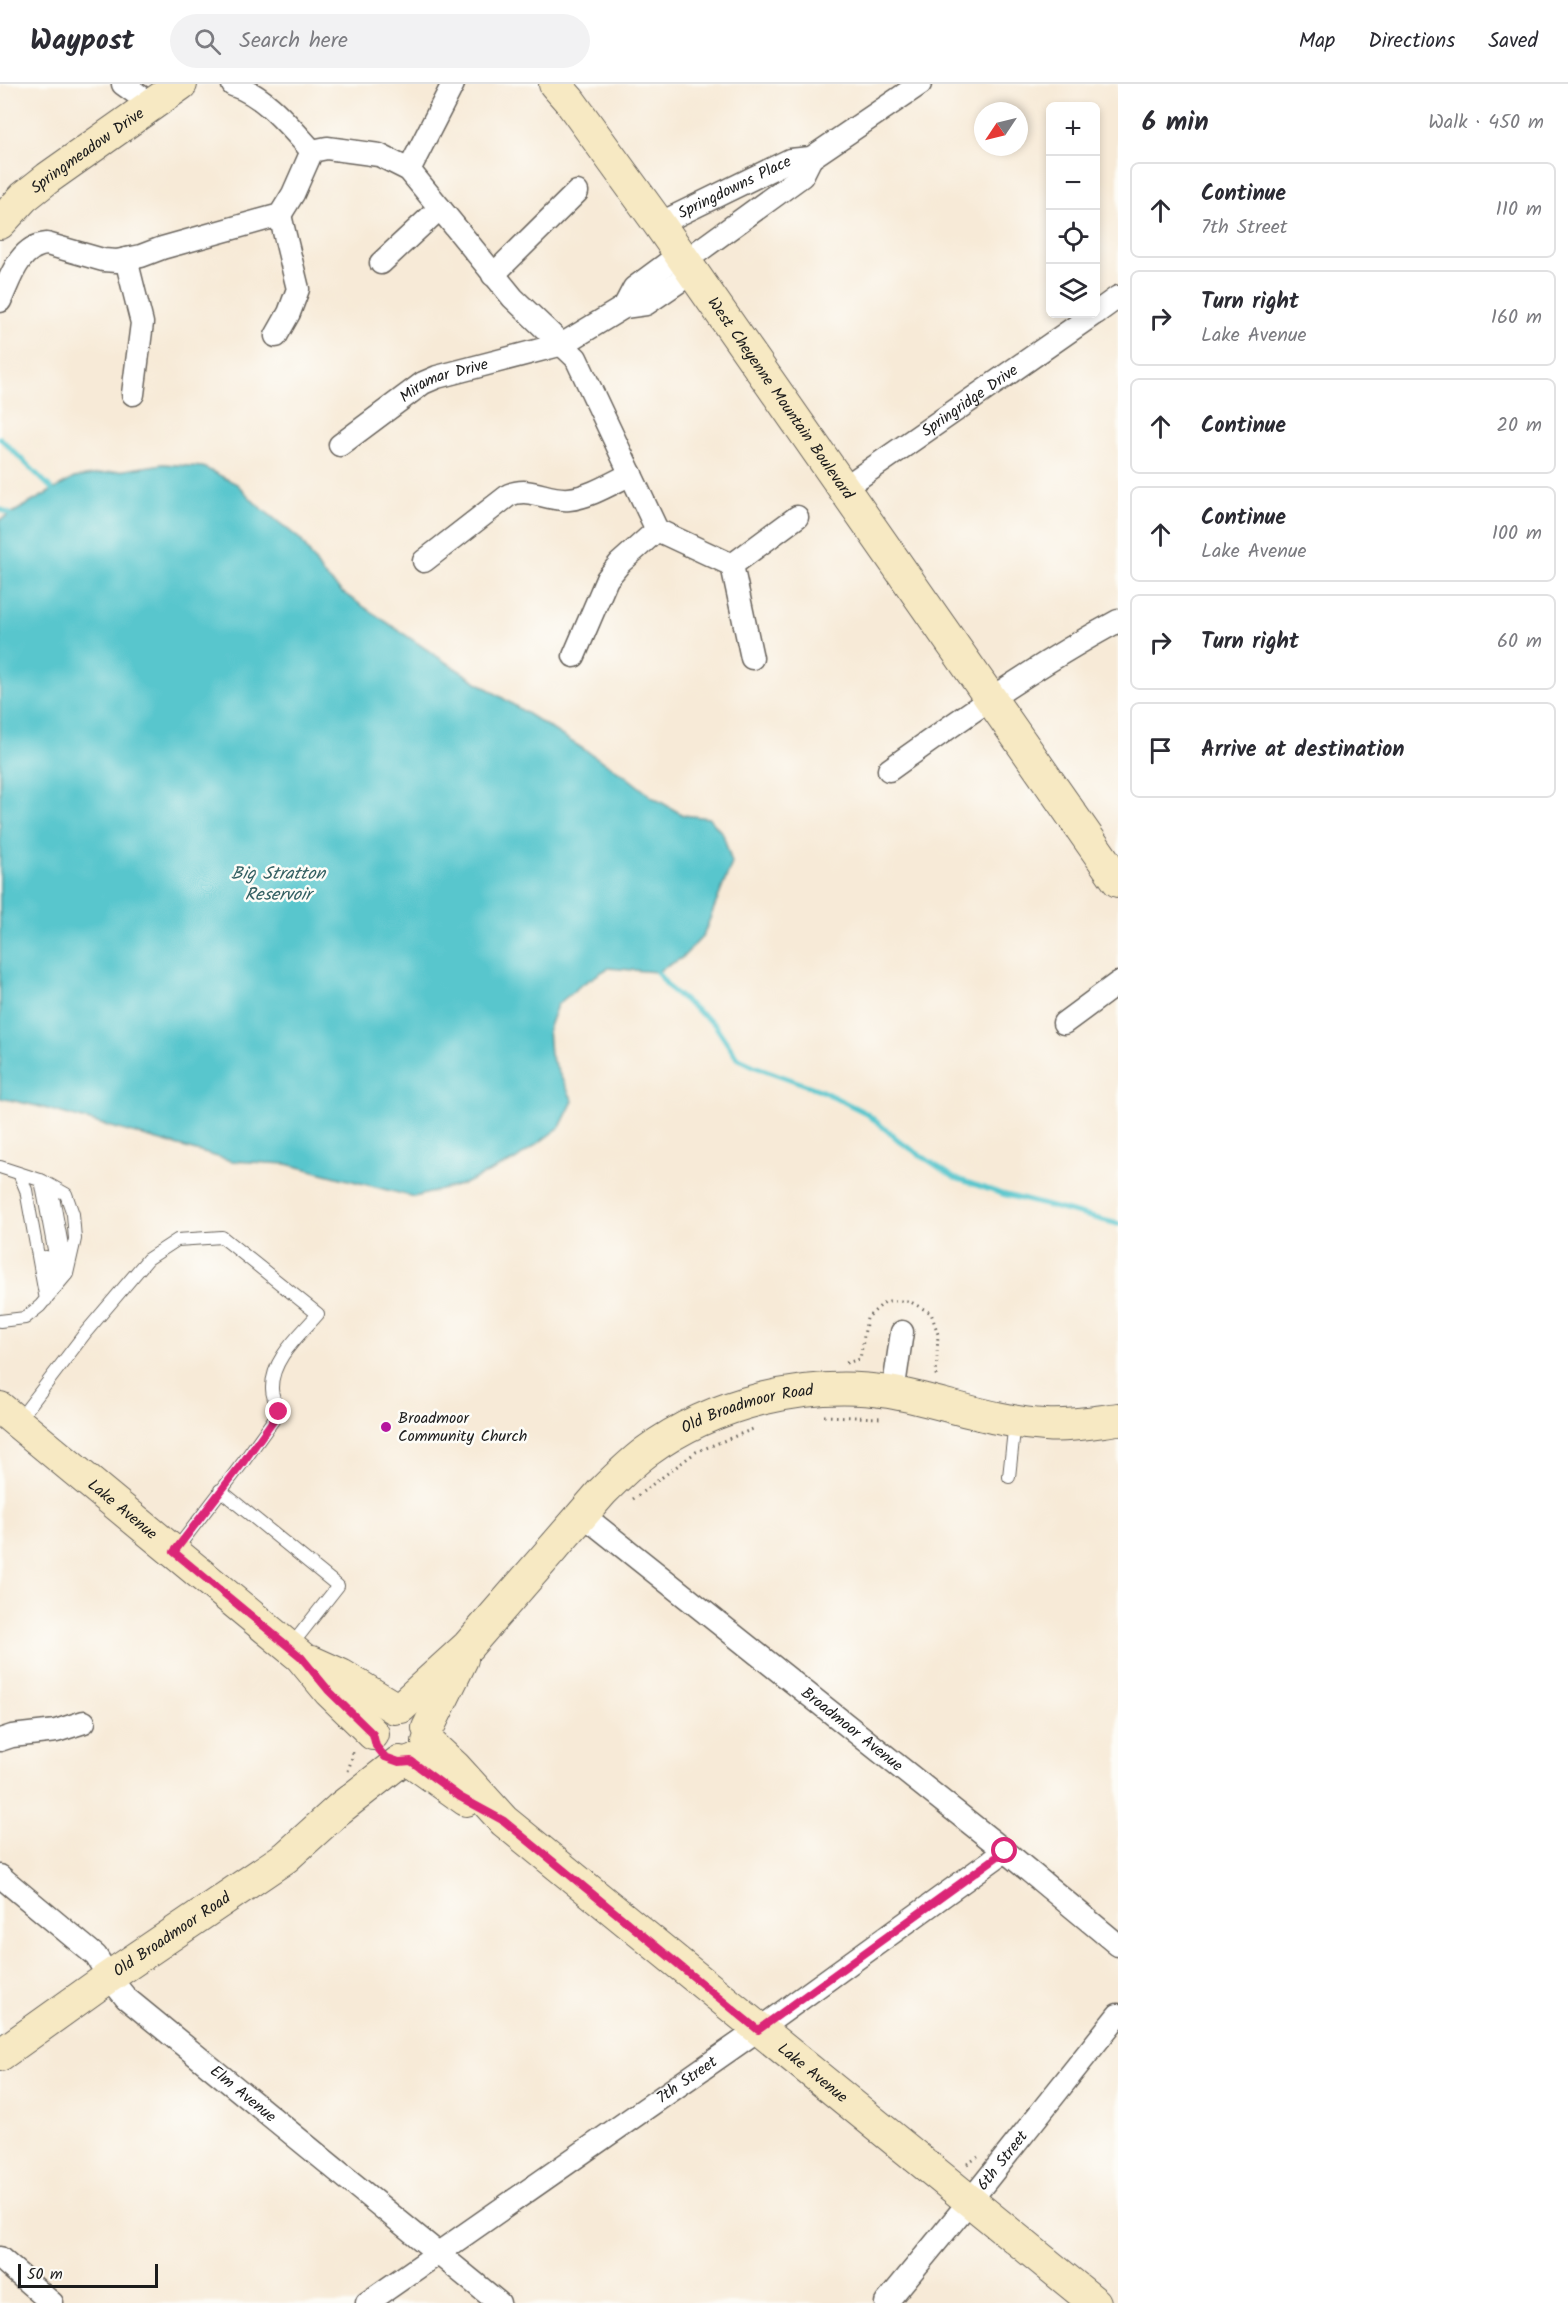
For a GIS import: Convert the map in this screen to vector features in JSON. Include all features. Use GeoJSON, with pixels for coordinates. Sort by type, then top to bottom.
{"type":"FeatureCollection","features":[{"type":"Feature","properties":{"kind":"street"},"geometry":{"type":"LineString","coordinates":[[123,84],[151,105]]}},
{"type":"Feature","properties":{"kind":"street","name":"Springmeadow Drive"},"geometry":{"type":"LineString","coordinates":[[0,223],[24,197],[48,178],[181,84]]}},
{"type":"Feature","properties":{"kind":"street"},"geometry":{"type":"LineString","coordinates":[[408,170],[453,84]]}},
{"type":"Feature","properties":{"kind":"street","name":"Springdowns Place"},"geometry":{"type":"LineString","coordinates":[[659,224],[790,160],[811,158],[920,84]]}},
{"type":"Feature","properties":{"kind":"street"},"geometry":{"type":"LineString","coordinates":[[233,85],[245,89],[267,104],[312,152]]}},
{"type":"Feature","properties":{"kind":"street","name":"West Cheyenne Mountain Boulevard"},"geometry":{"type":"LineString","coordinates":[[562,89],[686,262],[1118,881]]}},
{"type":"Feature","properties":{"kind":"street"},"geometry":{"type":"LineString","coordinates":[[312,152],[327,148],[379,155],[408,170],[493,275],[536,321],[576,358],[657,530],[732,565]]}},
{"type":"Feature","properties":{"kind":"street"},"geometry":{"type":"LineString","coordinates":[[0,301],[15,269],[30,249],[38,245],[47,244],[103,260],[126,259],[280,215],[293,194],[312,152]]}},
{"type":"Feature","properties":{"kind":"street","name":"Springdowns Place"},"geometry":{"type":"LineString","coordinates":[[686,262],[802,176],[811,158]]}},
{"type":"Feature","properties":{"kind":"street"},"geometry":{"type":"LineString","coordinates":[[493,275],[577,192]]}},
{"type":"Feature","properties":{"kind":"street"},"geometry":{"type":"LineString","coordinates":[[381,264],[440,208]]}},
{"type":"Feature","properties":{"kind":"street"},"geometry":{"type":"LineString","coordinates":[[276,336],[289,313],[298,289],[280,215]]}},
{"type":"Feature","properties":{"kind":"street"},"geometry":{"type":"LineString","coordinates":[[126,259],[142,323],[133,394]]}},
{"type":"Feature","properties":{"kind":"street","name":"Miramar Drive"},"geometry":{"type":"LineString","coordinates":[[340,446],[423,383],[437,376],[563,344],[624,307],[634,288],[686,262]]}},
{"type":"Feature","properties":{"kind":"street","name":"Springridge Drive"},"geometry":{"type":"LineString","coordinates":[[1100,310],[1118,297]]}},
{"type":"Feature","properties":{"kind":"street","name":"Springridge Drive"},"geometry":{"type":"LineString","coordinates":[[844,488],[1088,318]]}},
{"type":"Feature","properties":{"kind":"street"},"geometry":{"type":"LineString","coordinates":[[424,561],[509,495],[525,490],[552,498],[579,497],[631,474]]}},
{"type":"Feature","properties":{"kind":"street"},"geometry":{"type":"LineString","coordinates":[[732,565],[797,517]]}},
{"type":"Feature","properties":{"kind":"street"},"geometry":{"type":"LineString","coordinates":[[574,656],[607,579],[620,563],[657,530]]}},
{"type":"Feature","properties":{"kind":"street"},"geometry":{"type":"LineString","coordinates":[[732,565],[752,658]]}},
{"type":"Feature","properties":{"kind":"street"},"geometry":{"type":"LineString","coordinates":[[889,770],[978,706],[1118,621]]}},
{"type":"Feature","properties":{"kind":"street"},"geometry":{"type":"LineString","coordinates":[[1064,1023],[1118,983]]}},
{"type":"Feature","properties":{"kind":"street"},"geometry":{"type":"LineString","coordinates":[[893,1406],[902,1332]]}},
{"type":"Feature","properties":{"kind":"street","name":"Old Broadmoor Road"},"geometry":{"type":"LineString","coordinates":[[0,2055],[109,1977],[286,1857],[339,1809],[402,1745],[468,1646],[602,1492],[647,1451],[683,1430],[734,1408],[774,1396],[813,1389],[893,1406],[1046,1425],[1118,1419]]}},
{"type":"Feature","properties":{"kind":"street","name":"Lake Avenue"},"geometry":{"type":"LineString","coordinates":[[9,1415],[295,1652],[329,1691],[402,1745],[460,1797],[504,1821],[1095,2303]]}},
{"type":"Feature","properties":{"kind":"street","name":"Broadmoor Avenue"},"geometry":{"type":"LineString","coordinates":[[583,1515],[1005,1851],[1118,1945]]}},
{"type":"Feature","properties":{"kind":"street","name":"Old Broadmoor Road"},"geometry":{"type":"LineString","coordinates":[[398,1707],[468,1646]]}},
{"type":"Feature","properties":{"kind":"street","name":"Lake Avenue"},"geometry":{"type":"LineString","coordinates":[[295,1652],[398,1707],[418,1713],[402,1745]]}},
{"type":"Feature","properties":{"kind":"street"},"geometry":{"type":"LineString","coordinates":[[0,1740],[12,1736],[56,1731],[84,1722]]}},
{"type":"Feature","properties":{"kind":"street","name":"7th Street"},"geometry":{"type":"LineString","coordinates":[[367,2303],[758,2030],[1005,1851]]}},
{"type":"Feature","properties":{"kind":"street","name":"Elm Avenue"},"geometry":{"type":"LineString","coordinates":[[0,1876],[96,1956],[126,1998],[499,2303]]}},
{"type":"Feature","properties":{"kind":"street","name":"6th Street"},"geometry":{"type":"LineString","coordinates":[[886,2303],[1118,2015]]}},
{"type":"Feature","properties":{"kind":"street"},"geometry":{"type":"LineString","coordinates":[[0,2258],[52,2303]]}},
{"type":"Feature","properties":{"kind":"lane"},"geometry":{"type":"LineString","coordinates":[[0,1167],[35,1179],[66,1194],[73,1214],[75,1239],[57,1287],[25,1318],[0,1321]]}},
{"type":"Feature","properties":{"kind":"lane"},"geometry":{"type":"LineString","coordinates":[[35,1179],[26,1190],[57,1287]]}},
{"type":"Feature","properties":{"kind":"lane"},"geometry":{"type":"LineString","coordinates":[[35,1179],[57,1287]]}},
{"type":"Feature","properties":{"kind":"lane"},"geometry":{"type":"LineString","coordinates":[[9,1415],[86,1332],[147,1259],[177,1240],[222,1237],[318,1314],[286,1350],[276,1369],[271,1390],[279,1412],[174,1552]]}},
{"type":"Feature","properties":{"kind":"lane"},"geometry":{"type":"LineString","coordinates":[[1009,1476],[1015,1421]]}},
{"type":"Feature","properties":{"kind":"lane"},"geometry":{"type":"LineString","coordinates":[[220,1490],[338,1586],[295,1652]]}},
{"type":"Feature","properties":{"kind":"path"},"geometry":{"type":"LineString","coordinates":[[837,1365],[860,1359],[867,1318],[886,1301],[909,1301],[931,1313],[938,1334],[936,1378]]}},
{"type":"Feature","properties":{"kind":"path"},"geometry":{"type":"LineString","coordinates":[[823,1416],[893,1406]]}},
{"type":"Feature","properties":{"kind":"path"},"geometry":{"type":"LineString","coordinates":[[630,1501],[696,1452],[758,1427]]}},
{"type":"Feature","properties":{"kind":"water","name":"Big Stratton Reservoir"},"geometry":{"type":"Polygon","coordinates":[[[163,464],[203,467],[237,484],[256,504],[301,540],[323,574],[342,592],[447,663],[623,774],[652,797],[683,815],[709,818],[723,834],[732,863],[703,936],[682,958],[657,972],[608,968],[581,985],[557,1005],[548,1029],[550,1055],[573,1101],[560,1127],[515,1160],[464,1184],[414,1197],[287,1164],[232,1161],[37,1106],[0,1098],[0,520],[74,478],[163,464]]]}},
{"type":"Feature","properties":{"kind":"waterway"},"geometry":{"type":"LineString","coordinates":[[0,438],[52,489]]}},
{"type":"Feature","properties":{"kind":"waterway"},"geometry":{"type":"LineString","coordinates":[[0,509],[10,514]]}},
{"type":"Feature","properties":{"kind":"waterway"},"geometry":{"type":"LineString","coordinates":[[657,972],[670,989],[715,1025],[737,1058],[820,1090],[866,1113],[902,1143],[955,1178],[1002,1194],[1118,1224]]}},
{"type":"Feature","properties":{"kind":"place","name":"Broadmoor Community Church"},"geometry":{"type":"Point","coordinates":[386,1427]}},
{"type":"Feature","properties":{"kind":"route"},"geometry":{"type":"LineString","coordinates":[[279,1412],[174,1552],[301,1657],[329,1691],[373,1734],[376,1746],[385,1757],[392,1761],[411,1761],[460,1797],[504,1821],[758,2030],[1005,1851]]}}]}
